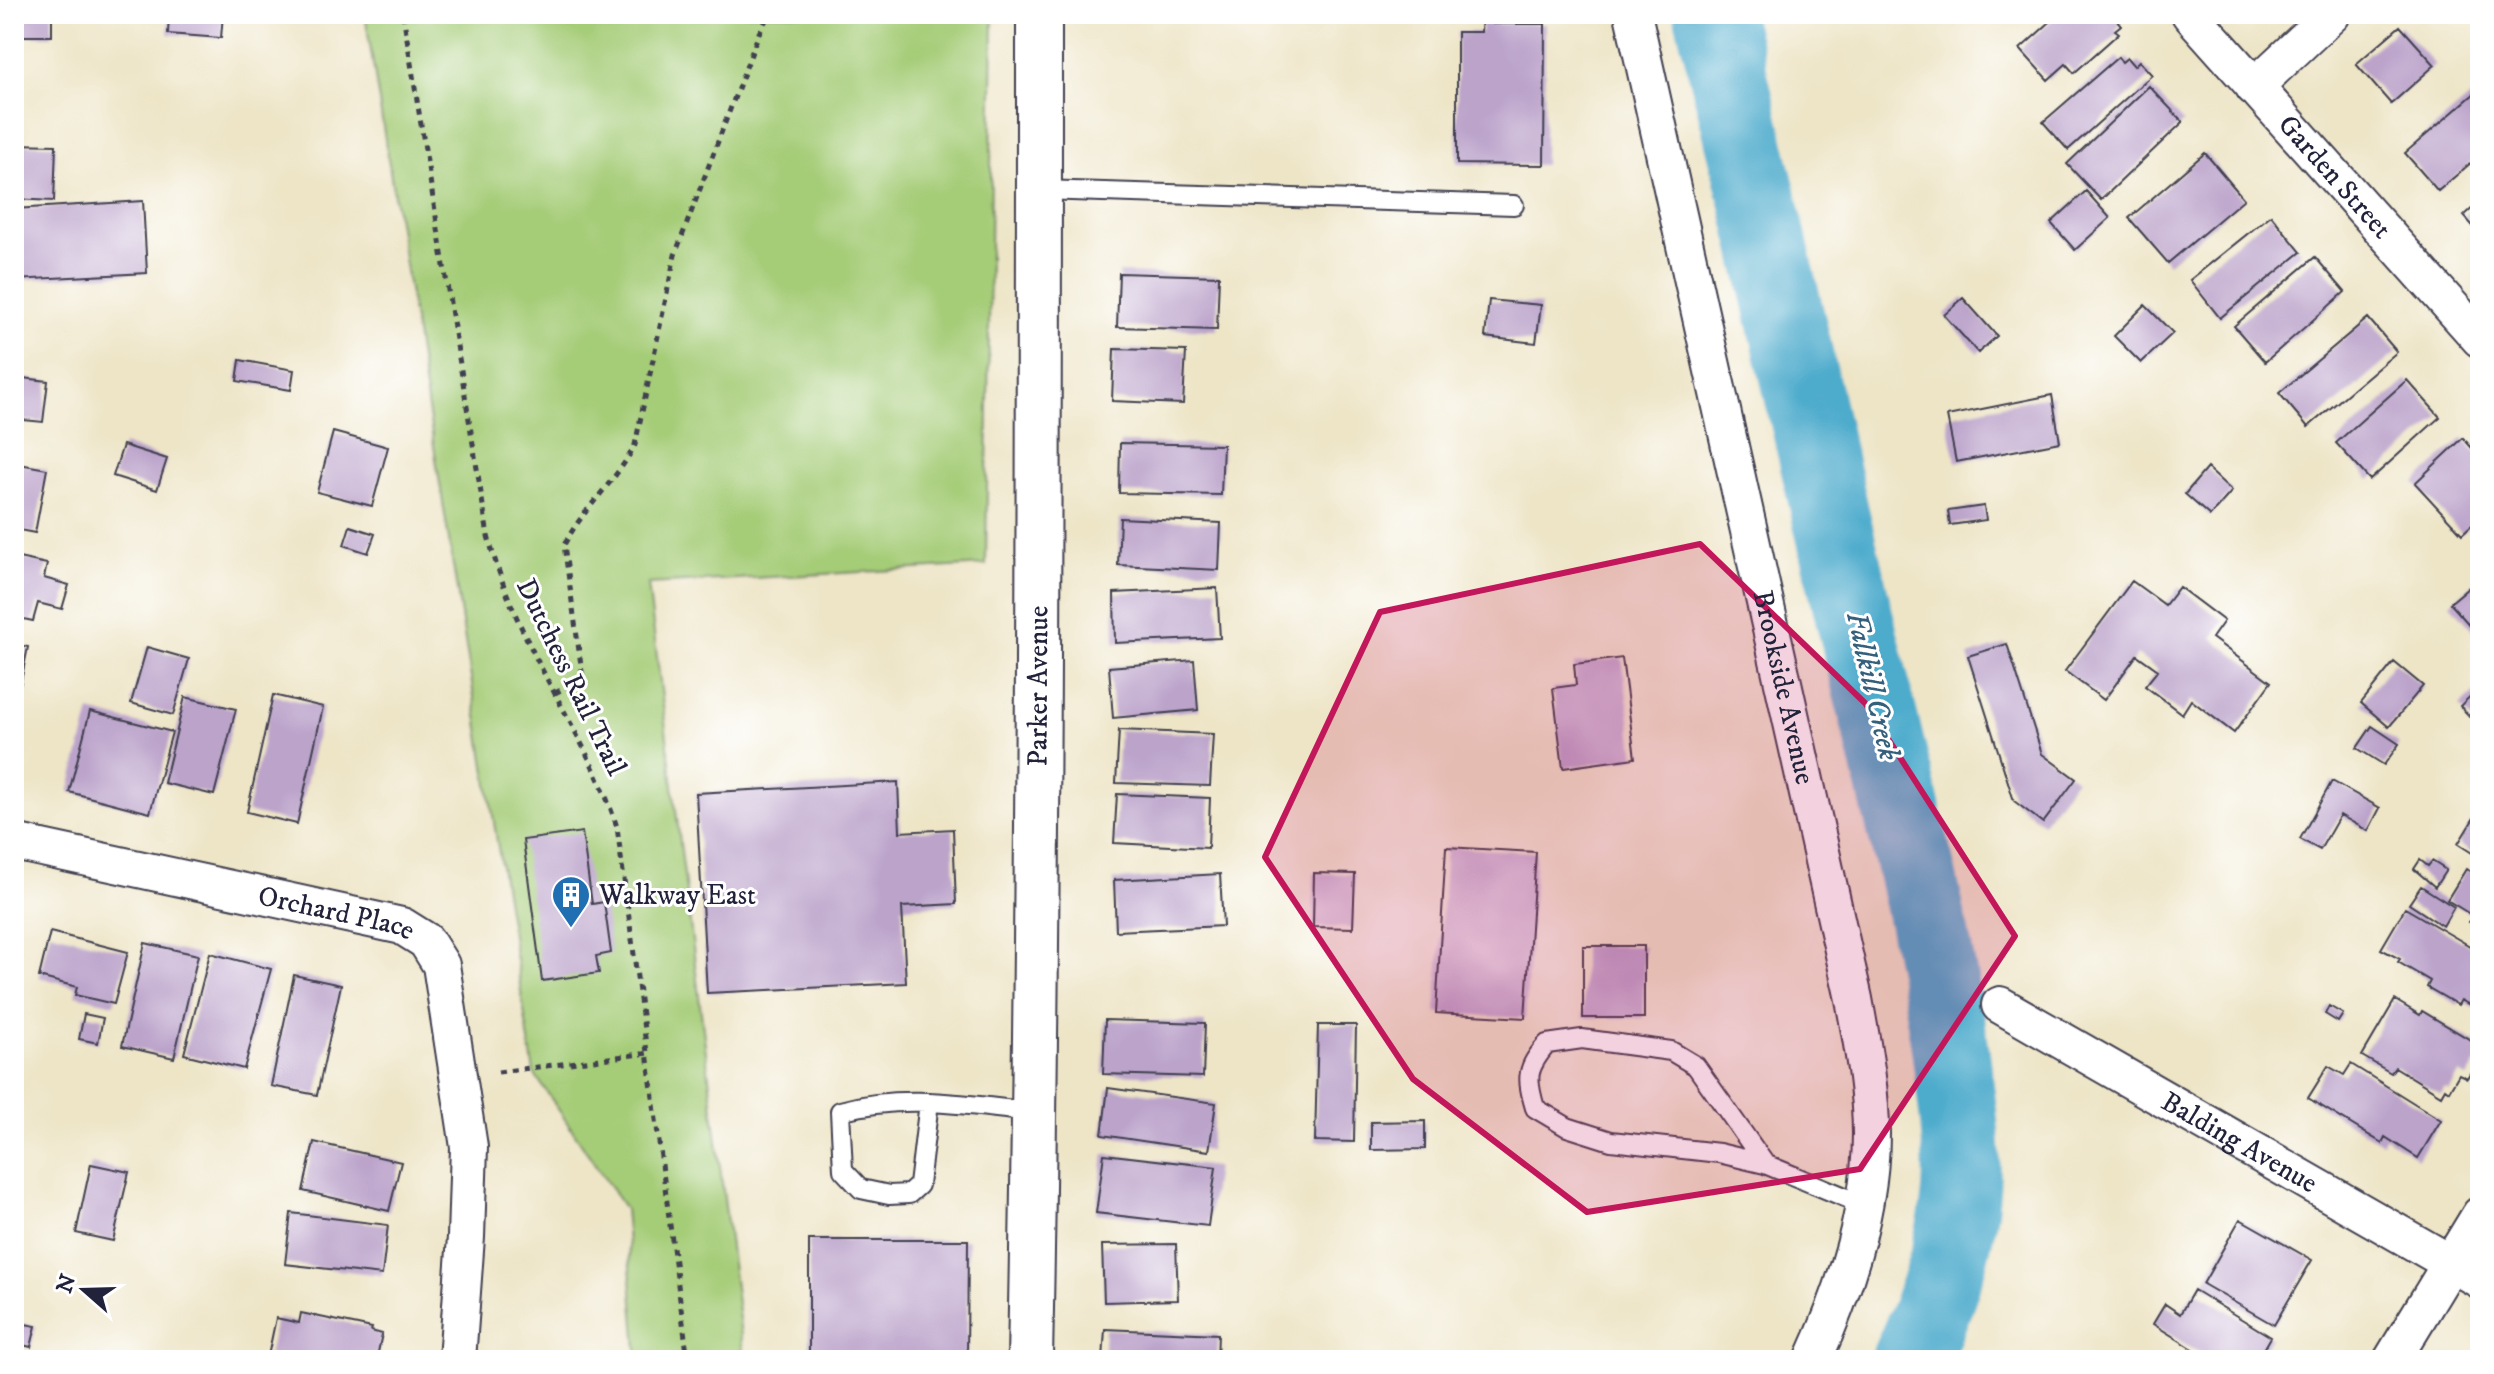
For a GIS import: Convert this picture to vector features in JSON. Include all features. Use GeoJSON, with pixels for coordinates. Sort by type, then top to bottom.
{"type":"FeatureCollection","features":[{"type":"Feature","properties":{"kind":"main road","name":"Parker Avenue"},"geometry":{"type":"LineString","coordinates":[[1030,1360],[1035,1112],[1039,14]]}},
{"type":"Feature","properties":{"kind":"street","name":"Brookside Avenue"},"geometry":{"type":"LineString","coordinates":[[1633,14],[1854,999],[1866,1068],[1871,1135],[1864,1205],[1846,1274],[1813,1360]]}},
{"type":"Feature","properties":{"kind":"street","name":"Garden Street"},"geometry":{"type":"LineString","coordinates":[[2190,14],[2480,339]]}},
{"type":"Feature","properties":{"kind":"street"},"geometry":{"type":"LineString","coordinates":[[2254,87],[2332,14]]}},
{"type":"Feature","properties":{"kind":"street","name":"Orchard Place"},"geometry":{"type":"LineString","coordinates":[[14,842],[402,926],[426,941],[441,965],[469,1147],[457,1360]]}},
{"type":"Feature","properties":{"kind":"street","name":"Balding Avenue"},"geometry":{"type":"LineString","coordinates":[[2000,1005],[2465,1272]]}},
{"type":"Feature","properties":{"kind":"street"},"geometry":{"type":"LineString","coordinates":[[2392,1360],[2465,1272],[2480,1215]]}},
{"type":"Feature","properties":{"kind":"lane"},"geometry":{"type":"LineString","coordinates":[[1040,190],[1514,205]]}},
{"type":"Feature","properties":{"kind":"lane"},"geometry":{"type":"LineString","coordinates":[[1765,1164],[1696,1066],[1671,1051],[1582,1039],[1547,1044],[1532,1062],[1527,1082],[1535,1108],[1567,1127],[1611,1141],[1719,1153],[1765,1164],[1864,1205]]}},
{"type":"Feature","properties":{"kind":"lane"},"geometry":{"type":"LineString","coordinates":[[929,1102],[919,1185],[909,1194],[889,1195],[861,1189],[843,1170],[840,1111],[871,1102],[929,1102],[1035,1112]]}},
{"type":"Feature","properties":{"kind":"path","name":"Dutchess Rail Trail"},"geometry":{"type":"LineString","coordinates":[[403,14],[488,536],[525,636],[603,787],[617,827],[688,1360]]}},
{"type":"Feature","properties":{"kind":"path"},"geometry":{"type":"LineString","coordinates":[[555,693],[583,679],[564,545],[574,526],[602,493],[635,445],[675,255],[759,33],[769,14]]}},
{"type":"Feature","properties":{"kind":"path"},"geometry":{"type":"LineString","coordinates":[[498,1072],[648,1053]]}},
{"type":"Feature","properties":{"kind":"highlighted area"},"geometry":{"type":"Polygon","coordinates":[[[1700,544],[1865,703],[2015,936],[1860,1169],[1587,1212],[1413,1079],[1265,857],[1380,612],[1700,544]]]}},
{"type":"Feature","properties":{"kind":"green space"},"geometry":{"type":"Polygon","coordinates":[[[365,14],[993,14],[986,565],[648,584],[744,1360],[638,1360],[625,1209],[534,1073],[365,14]]]}},
{"type":"Feature","properties":{"kind":"building"},"geometry":{"type":"Polygon","coordinates":[[[14,14],[52,14],[52,36],[14,36],[14,14]]]}},
{"type":"Feature","properties":{"kind":"building"},"geometry":{"type":"Polygon","coordinates":[[[169,14],[223,14],[221,38],[168,34],[169,14]]]}},
{"type":"Feature","properties":{"kind":"building"},"geometry":{"type":"Polygon","coordinates":[[[1482,14],[1493,14],[1493,24],[1545,24],[1544,165],[1457,164],[1457,32],[1481,32],[1482,14]]]}},
{"type":"Feature","properties":{"kind":"building"},"geometry":{"type":"Polygon","coordinates":[[[2059,14],[2112,14],[2121,25],[2115,30],[2119,33],[2074,73],[2066,64],[2048,80],[2020,49],[2059,14]]]}},
{"type":"Feature","properties":{"kind":"building"},"geometry":{"type":"Polygon","coordinates":[[[2400,26],[2435,65],[2391,104],[2356,64],[2400,26]]]}},
{"type":"Feature","properties":{"kind":"building"},"geometry":{"type":"Polygon","coordinates":[[[2118,57],[2122,62],[2127,58],[2134,66],[2139,61],[2152,75],[2068,150],[2043,122],[2118,57]]]}},
{"type":"Feature","properties":{"kind":"building"},"geometry":{"type":"Polygon","coordinates":[[[2149,86],[2183,122],[2101,200],[2067,164],[2149,86]]]}},
{"type":"Feature","properties":{"kind":"building"},"geometry":{"type":"Polygon","coordinates":[[[2475,93],[2480,99],[2480,155],[2438,191],[2405,153],[2475,93]]]}},
{"type":"Feature","properties":{"kind":"building"},"geometry":{"type":"Polygon","coordinates":[[[14,144],[56,145],[54,201],[14,199],[14,144]]]}},
{"type":"Feature","properties":{"kind":"building"},"geometry":{"type":"Polygon","coordinates":[[[2205,153],[2244,199],[2168,263],[2129,218],[2205,153]]]}},
{"type":"Feature","properties":{"kind":"building"},"geometry":{"type":"Polygon","coordinates":[[[2086,191],[2110,218],[2075,250],[2051,223],[2086,191]]]}},
{"type":"Feature","properties":{"kind":"building"},"geometry":{"type":"Polygon","coordinates":[[[143,201],[147,273],[14,280],[14,209],[143,201]]]}},
{"type":"Feature","properties":{"kind":"building"},"geometry":{"type":"Polygon","coordinates":[[[2480,201],[2480,234],[2464,216],[2480,201]]]}},
{"type":"Feature","properties":{"kind":"building"},"geometry":{"type":"Polygon","coordinates":[[[2271,215],[2301,252],[2220,318],[2190,280],[2271,215]]]}},
{"type":"Feature","properties":{"kind":"building"},"geometry":{"type":"Polygon","coordinates":[[[2315,257],[2345,292],[2265,362],[2234,326],[2315,257]]]}},
{"type":"Feature","properties":{"kind":"building"},"geometry":{"type":"Polygon","coordinates":[[[1119,273],[1219,276],[1217,330],[1117,327],[1119,273]]]}},
{"type":"Feature","properties":{"kind":"building"},"geometry":{"type":"Polygon","coordinates":[[[1963,298],[1997,336],[1978,353],[1944,315],[1963,298]]]}},
{"type":"Feature","properties":{"kind":"building"},"geometry":{"type":"Polygon","coordinates":[[[1489,300],[1541,305],[1536,343],[1485,337],[1489,300]]]}},
{"type":"Feature","properties":{"kind":"building"},"geometry":{"type":"Polygon","coordinates":[[[2145,305],[2173,333],[2141,363],[2114,336],[2145,305]]]}},
{"type":"Feature","properties":{"kind":"building"},"geometry":{"type":"Polygon","coordinates":[[[2368,318],[2397,352],[2308,427],[2279,393],[2368,318]]]}},
{"type":"Feature","properties":{"kind":"building"},"geometry":{"type":"Polygon","coordinates":[[[1114,349],[1186,351],[1183,404],[1112,401],[1114,349]]]}},
{"type":"Feature","properties":{"kind":"building"},"geometry":{"type":"Polygon","coordinates":[[[240,360],[294,370],[291,390],[237,381],[240,360]]]}},
{"type":"Feature","properties":{"kind":"building"},"geometry":{"type":"Polygon","coordinates":[[[14,377],[48,381],[43,422],[14,419],[14,377]]]}},
{"type":"Feature","properties":{"kind":"building"},"geometry":{"type":"Polygon","coordinates":[[[2407,380],[2440,417],[2370,480],[2336,443],[2407,380]]]}},
{"type":"Feature","properties":{"kind":"building"},"geometry":{"type":"Polygon","coordinates":[[[2052,395],[2060,442],[1956,462],[1947,416],[2052,395]]]}},
{"type":"Feature","properties":{"kind":"building"},"geometry":{"type":"Polygon","coordinates":[[[333,432],[388,447],[372,506],[317,492],[333,432]]]}},
{"type":"Feature","properties":{"kind":"building"},"geometry":{"type":"Polygon","coordinates":[[[2463,438],[2480,457],[2480,517],[2462,534],[2415,483],[2463,438]]]}},
{"type":"Feature","properties":{"kind":"building"},"geometry":{"type":"Polygon","coordinates":[[[1120,443],[1223,445],[1221,495],[1119,493],[1120,443]]]}},
{"type":"Feature","properties":{"kind":"building"},"geometry":{"type":"Polygon","coordinates":[[[123,445],[167,459],[157,490],[113,476],[123,445]]]}},
{"type":"Feature","properties":{"kind":"building"},"geometry":{"type":"Polygon","coordinates":[[[14,463],[47,469],[35,533],[14,529],[14,463]]]}},
{"type":"Feature","properties":{"kind":"building"},"geometry":{"type":"Polygon","coordinates":[[[2207,468],[2232,491],[2210,516],[2185,494],[2207,468]]]}},
{"type":"Feature","properties":{"kind":"building"},"geometry":{"type":"Polygon","coordinates":[[[1984,506],[1986,520],[1950,525],[1948,511],[1984,506]]]}},
{"type":"Feature","properties":{"kind":"building"},"geometry":{"type":"Polygon","coordinates":[[[1120,518],[1221,523],[1219,570],[1118,565],[1120,518]]]}},
{"type":"Feature","properties":{"kind":"building"},"geometry":{"type":"Polygon","coordinates":[[[350,526],[375,534],[368,553],[344,545],[350,526]]]}},
{"type":"Feature","properties":{"kind":"building"},"geometry":{"type":"Polygon","coordinates":[[[14,557],[47,564],[44,578],[69,585],[62,609],[38,603],[33,621],[14,617],[14,557]]]}},
{"type":"Feature","properties":{"kind":"building"},"geometry":{"type":"Polygon","coordinates":[[[2480,578],[2480,637],[2450,603],[2480,578]]]}},
{"type":"Feature","properties":{"kind":"building"},"geometry":{"type":"Polygon","coordinates":[[[2132,581],[2165,605],[2179,587],[2224,621],[2212,638],[2271,682],[2234,733],[2191,700],[2182,714],[2145,686],[2158,670],[2137,655],[2104,700],[2065,671],[2132,581]]]}},
{"type":"Feature","properties":{"kind":"building"},"geometry":{"type":"Polygon","coordinates":[[[1217,588],[1220,638],[1115,643],[1114,593],[1217,588]]]}},
{"type":"Feature","properties":{"kind":"building"},"geometry":{"type":"Polygon","coordinates":[[[14,644],[28,647],[19,691],[14,690],[14,644]]]}},
{"type":"Feature","properties":{"kind":"building"},"geometry":{"type":"Polygon","coordinates":[[[2007,644],[2042,754],[2076,779],[2043,823],[2014,801],[1968,656],[2007,644]]]}},
{"type":"Feature","properties":{"kind":"building"},"geometry":{"type":"Polygon","coordinates":[[[147,647],[189,659],[173,715],[131,703],[147,647]]]}},
{"type":"Feature","properties":{"kind":"building"},"geometry":{"type":"Polygon","coordinates":[[[1622,658],[1635,758],[1563,768],[1553,688],[1576,685],[1574,664],[1622,658]]]}},
{"type":"Feature","properties":{"kind":"building"},"geometry":{"type":"Polygon","coordinates":[[[1194,660],[1198,710],[1113,718],[1109,667],[1194,660]]]}},
{"type":"Feature","properties":{"kind":"building"},"geometry":{"type":"Polygon","coordinates":[[[2394,662],[2423,686],[2389,727],[2361,703],[2394,662]]]}},
{"type":"Feature","properties":{"kind":"building"},"geometry":{"type":"Polygon","coordinates":[[[2480,687],[2480,728],[2460,706],[2480,687]]]}},
{"type":"Feature","properties":{"kind":"building"},"geometry":{"type":"Polygon","coordinates":[[[273,695],[323,707],[297,824],[247,812],[273,695]]]}},
{"type":"Feature","properties":{"kind":"building"},"geometry":{"type":"Polygon","coordinates":[[[185,697],[236,709],[214,795],[164,783],[185,697]]]}},
{"type":"Feature","properties":{"kind":"building"},"geometry":{"type":"Polygon","coordinates":[[[90,711],[172,732],[150,813],[69,792],[90,711]]]}},
{"type":"Feature","properties":{"kind":"building"},"geometry":{"type":"Polygon","coordinates":[[[2372,726],[2399,744],[2384,765],[2357,748],[2372,726]]]}},
{"type":"Feature","properties":{"kind":"building"},"geometry":{"type":"Polygon","coordinates":[[[1119,730],[1213,734],[1210,786],[1116,783],[1119,730]]]}},
{"type":"Feature","properties":{"kind":"building"},"geometry":{"type":"Polygon","coordinates":[[[2332,781],[2380,808],[2368,831],[2340,815],[2320,850],[2300,839],[2332,781]]]}},
{"type":"Feature","properties":{"kind":"building"},"geometry":{"type":"Polygon","coordinates":[[[898,782],[900,832],[953,829],[956,904],[902,907],[906,983],[707,993],[696,793],[898,782]]]}},
{"type":"Feature","properties":{"kind":"building"},"geometry":{"type":"Polygon","coordinates":[[[1117,794],[1210,798],[1208,848],[1114,843],[1117,794]]]}},
{"type":"Feature","properties":{"kind":"building"},"geometry":{"type":"Polygon","coordinates":[[[2480,808],[2480,858],[2458,844],[2480,808]]]}},
{"type":"Feature","properties":{"kind":"building","name":"Walkway East"},"geometry":{"type":"Polygon","coordinates":[[[582,832],[592,904],[604,902],[611,953],[596,956],[599,973],[542,981],[523,840],[582,832]]]}},
{"type":"Feature","properties":{"kind":"building"},"geometry":{"type":"Polygon","coordinates":[[[1446,847],[1536,852],[1525,1018],[1436,1013],[1446,847]]]}},
{"type":"Feature","properties":{"kind":"building"},"geometry":{"type":"Polygon","coordinates":[[[2420,860],[2428,866],[2432,861],[2446,870],[2435,887],[2414,869],[2420,860]]]}},
{"type":"Feature","properties":{"kind":"building"},"geometry":{"type":"Polygon","coordinates":[[[2466,869],[2480,877],[2480,928],[2469,922],[2473,916],[2447,900],[2466,869]]]}},
{"type":"Feature","properties":{"kind":"building"},"geometry":{"type":"Polygon","coordinates":[[[1314,873],[1355,874],[1353,928],[1313,927],[1314,873]]]}},
{"type":"Feature","properties":{"kind":"building"},"geometry":{"type":"Polygon","coordinates":[[[1220,874],[1223,926],[1116,931],[1114,880],[1220,874]]]}},
{"type":"Feature","properties":{"kind":"building"},"geometry":{"type":"Polygon","coordinates":[[[2421,886],[2454,907],[2443,926],[2409,904],[2421,886]]]}},
{"type":"Feature","properties":{"kind":"building"},"geometry":{"type":"Polygon","coordinates":[[[2405,908],[2480,952],[2480,1011],[2461,1000],[2458,1005],[2427,987],[2430,981],[2381,949],[2405,908]]]}},
{"type":"Feature","properties":{"kind":"building"},"geometry":{"type":"Polygon","coordinates":[[[50,932],[128,952],[114,1004],[75,995],[77,987],[39,977],[50,932]]]}},
{"type":"Feature","properties":{"kind":"building"},"geometry":{"type":"Polygon","coordinates":[[[145,943],[198,955],[174,1058],[122,1046],[145,943]]]}},
{"type":"Feature","properties":{"kind":"building"},"geometry":{"type":"Polygon","coordinates":[[[1583,946],[1644,946],[1644,1018],[1583,1018],[1583,946]]]}},
{"type":"Feature","properties":{"kind":"building"},"geometry":{"type":"Polygon","coordinates":[[[210,953],[271,969],[244,1069],[184,1054],[210,953]]]}},
{"type":"Feature","properties":{"kind":"building"},"geometry":{"type":"Polygon","coordinates":[[[294,975],[341,985],[317,1095],[271,1086],[294,975]]]}},
{"type":"Feature","properties":{"kind":"building"},"geometry":{"type":"Polygon","coordinates":[[[2395,1000],[2420,1015],[2422,1011],[2477,1044],[2477,1062],[2467,1078],[2459,1074],[2449,1091],[2445,1088],[2441,1095],[2395,1067],[2391,1073],[2362,1056],[2395,1000]]]}},
{"type":"Feature","properties":{"kind":"building"},"geometry":{"type":"Polygon","coordinates":[[[2329,1006],[2343,1014],[2338,1022],[2325,1014],[2329,1006]]]}},
{"type":"Feature","properties":{"kind":"building"},"geometry":{"type":"Polygon","coordinates":[[[84,1014],[103,1018],[98,1043],[79,1039],[84,1014]]]}},
{"type":"Feature","properties":{"kind":"building"},"geometry":{"type":"Polygon","coordinates":[[[1105,1020],[1205,1023],[1203,1077],[1103,1074],[1105,1020]]]}},
{"type":"Feature","properties":{"kind":"building"},"geometry":{"type":"Polygon","coordinates":[[[1318,1025],[1356,1025],[1354,1142],[1315,1141],[1318,1025]]]}},
{"type":"Feature","properties":{"kind":"building"},"geometry":{"type":"Polygon","coordinates":[[[2351,1064],[2441,1120],[2418,1158],[2385,1137],[2382,1143],[2308,1098],[2328,1066],[2344,1075],[2351,1064]]]}},
{"type":"Feature","properties":{"kind":"building"},"geometry":{"type":"Polygon","coordinates":[[[1108,1088],[1216,1103],[1209,1151],[1102,1135],[1108,1088]]]}},
{"type":"Feature","properties":{"kind":"building"},"geometry":{"type":"Polygon","coordinates":[[[1425,1121],[1425,1149],[1371,1150],[1371,1122],[1425,1121]]]}},
{"type":"Feature","properties":{"kind":"building"},"geometry":{"type":"Polygon","coordinates":[[[314,1142],[401,1162],[389,1211],[303,1191],[314,1142]]]}},
{"type":"Feature","properties":{"kind":"building"},"geometry":{"type":"Polygon","coordinates":[[[1104,1154],[1216,1167],[1208,1226],[1096,1213],[1104,1154]]]}},
{"type":"Feature","properties":{"kind":"building"},"geometry":{"type":"Polygon","coordinates":[[[91,1164],[129,1172],[113,1241],[76,1233],[91,1164]]]}},
{"type":"Feature","properties":{"kind":"building"},"geometry":{"type":"Polygon","coordinates":[[[291,1213],[388,1225],[382,1275],[285,1264],[291,1213]]]}},
{"type":"Feature","properties":{"kind":"building"},"geometry":{"type":"Polygon","coordinates":[[[2240,1219],[2312,1260],[2274,1325],[2203,1284],[2240,1219]]]}},
{"type":"Feature","properties":{"kind":"building"},"geometry":{"type":"Polygon","coordinates":[[[809,1240],[968,1240],[967,1360],[809,1360],[809,1240]]]}},
{"type":"Feature","properties":{"kind":"building"},"geometry":{"type":"Polygon","coordinates":[[[1176,1244],[1178,1300],[1104,1302],[1102,1245],[1176,1244]]]}},
{"type":"Feature","properties":{"kind":"building"},"geometry":{"type":"Polygon","coordinates":[[[2194,1290],[2271,1337],[2258,1360],[2211,1360],[2153,1324],[2165,1304],[2180,1314],[2194,1290]]]}},
{"type":"Feature","properties":{"kind":"building"},"geometry":{"type":"Polygon","coordinates":[[[301,1313],[372,1328],[371,1331],[382,1334],[377,1357],[373,1356],[372,1360],[285,1360],[268,1356],[276,1318],[299,1323],[301,1313]]]}},
{"type":"Feature","properties":{"kind":"building"},"geometry":{"type":"Polygon","coordinates":[[[14,1322],[36,1326],[31,1347],[14,1343],[14,1322]]]}},
{"type":"Feature","properties":{"kind":"building"},"geometry":{"type":"Polygon","coordinates":[[[1105,1329],[1218,1334],[1217,1360],[1103,1360],[1105,1329]]]}},
{"type":"Feature","properties":{"kind":"waterway","name":"Fallkill Creek"},"geometry":{"type":"LineString","coordinates":[[1713,14],[1916,868],[1946,1019],[1960,1136],[1960,1201],[1941,1282],[1910,1360]]}},
{"type":"Feature","properties":{"kind":"place","name":"Walkway East"},"geometry":{"type":"Point","coordinates":[571,929]}}]}
